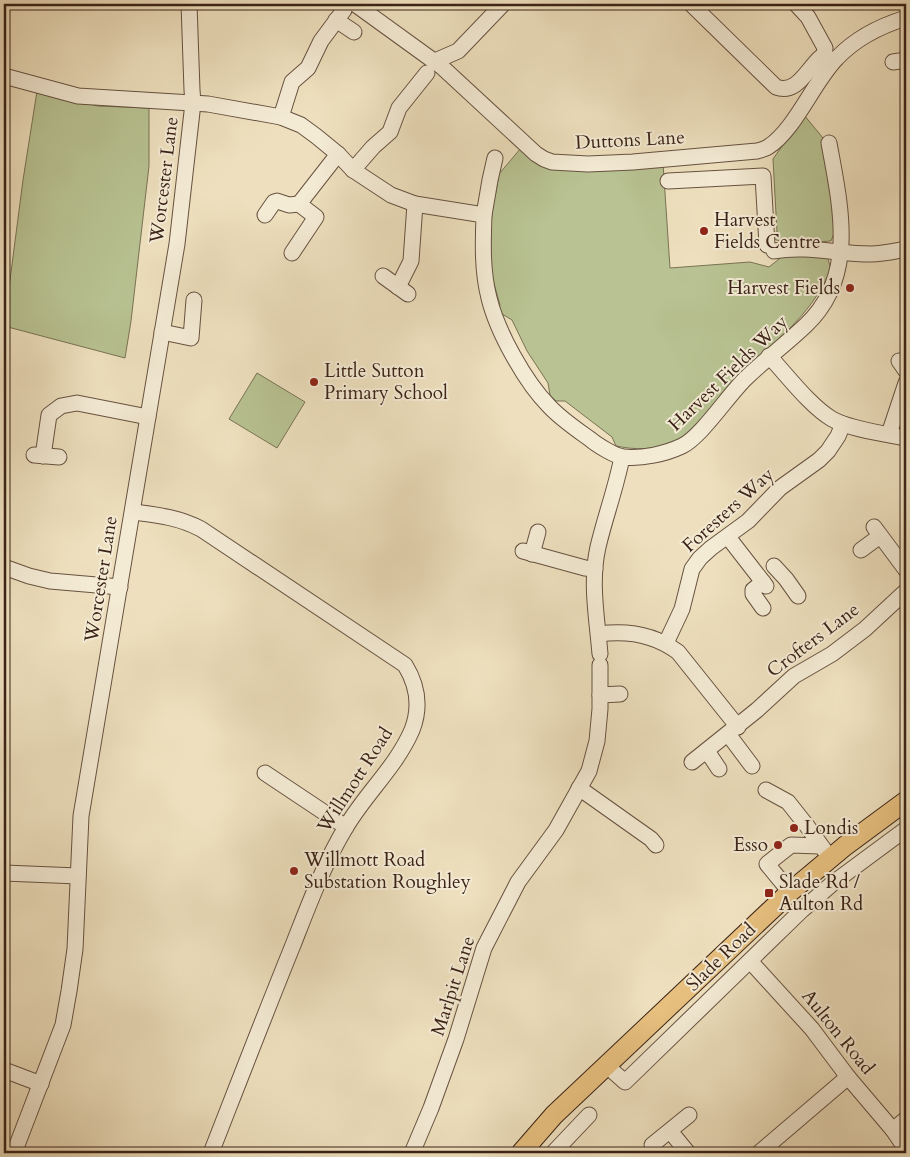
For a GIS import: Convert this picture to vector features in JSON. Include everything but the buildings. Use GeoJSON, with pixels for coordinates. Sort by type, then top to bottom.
{"type":"FeatureCollection","features":[{"type":"Feature","properties":{"kind":"main road","name":"Slade Road"},"geometry":{"type":"LineString","coordinates":[[521,1153],[554,1115],[789,893],[825,852],[906,801]]}},
{"type":"Feature","properties":{"kind":"street","name":"Worcester Lane"},"geometry":{"type":"LineString","coordinates":[[14,1153],[63,1025],[68,1000],[75,949],[81,816],[177,244],[193,103],[189,4]]}},
{"type":"Feature","properties":{"kind":"street"},"geometry":{"type":"LineString","coordinates":[[353,170],[373,147],[390,132],[399,108],[428,76],[458,51],[502,4]]}},
{"type":"Feature","properties":{"kind":"street"},"geometry":{"type":"LineString","coordinates":[[691,4],[776,87],[784,90],[794,86],[817,60],[829,59],[808,17],[796,4]]}},
{"type":"Feature","properties":{"kind":"street"},"geometry":{"type":"LineString","coordinates":[[281,117],[292,82],[308,68],[321,41],[345,11],[354,32]]}},
{"type":"Feature","properties":{"kind":"street","name":"Duttons Lane"},"geometry":{"type":"LineString","coordinates":[[345,11],[428,76],[544,159],[565,164],[633,162],[757,151],[768,148],[784,132],[829,59],[861,36],[906,18]]}},
{"type":"Feature","properties":{"kind":"street"},"geometry":{"type":"LineString","coordinates":[[4,76],[78,96],[208,104],[281,117],[301,125],[338,154],[353,170],[380,190],[415,204],[484,215]]}},
{"type":"Feature","properties":{"kind":"street","name":"Harvest Fields Way"},"geometry":{"type":"LineString","coordinates":[[622,457],[652,455],[685,445],[696,436],[738,386],[769,356],[807,324],[819,310],[836,274],[842,252],[842,219],[835,151]]}},
{"type":"Feature","properties":{"kind":"street"},"geometry":{"type":"LineString","coordinates":[[299,204],[338,154]]}},
{"type":"Feature","properties":{"kind":"street"},"geometry":{"type":"LineString","coordinates":[[495,158],[484,215],[484,274],[496,319],[520,367],[547,405],[568,424],[597,444],[622,457]]}},
{"type":"Feature","properties":{"kind":"street"},"geometry":{"type":"LineString","coordinates":[[668,182],[762,176],[770,248],[872,254],[906,249]]}},
{"type":"Feature","properties":{"kind":"street"},"geometry":{"type":"LineString","coordinates":[[265,215],[274,202],[277,201],[289,205],[299,204],[316,216],[292,253]]}},
{"type":"Feature","properties":{"kind":"street"},"geometry":{"type":"LineString","coordinates":[[383,276],[403,291],[411,261],[415,204]]}},
{"type":"Feature","properties":{"kind":"street"},"geometry":{"type":"LineString","coordinates":[[162,332],[191,338],[194,300]]}},
{"type":"Feature","properties":{"kind":"street"},"geometry":{"type":"LineString","coordinates":[[769,356],[817,408],[831,418],[843,424],[906,438]]}},
{"type":"Feature","properties":{"kind":"street"},"geometry":{"type":"LineString","coordinates":[[889,434],[906,383]]}},
{"type":"Feature","properties":{"kind":"street"},"geometry":{"type":"LineString","coordinates":[[45,456],[49,415],[61,406],[77,403],[148,417]]}},
{"type":"Feature","properties":{"kind":"street","name":"Foresters Way"},"geometry":{"type":"LineString","coordinates":[[666,643],[682,609],[692,569],[710,548],[748,521],[780,488],[819,460],[828,451],[843,424]]}},
{"type":"Feature","properties":{"kind":"street","name":"Marlpit Lane"},"geometry":{"type":"LineString","coordinates":[[412,1153],[431,1108],[456,1038],[484,948],[518,882],[556,830],[588,771],[597,742],[600,659],[594,590],[595,569],[598,548],[622,457]]}},
{"type":"Feature","properties":{"kind":"street","name":"Willmott Road"},"geometry":{"type":"LineString","coordinates":[[132,512],[186,521],[201,529],[405,665],[417,690],[418,708],[412,730],[389,770],[346,827],[320,879],[211,1153]]}},
{"type":"Feature","properties":{"kind":"street"},"geometry":{"type":"LineString","coordinates":[[538,532],[527,552],[595,569]]}},
{"type":"Feature","properties":{"kind":"street"},"geometry":{"type":"LineString","coordinates":[[861,550],[877,532],[906,570]]}},
{"type":"Feature","properties":{"kind":"street"},"geometry":{"type":"LineString","coordinates":[[728,537],[763,581]]}},
{"type":"Feature","properties":{"kind":"street"},"geometry":{"type":"LineString","coordinates":[[763,608],[753,594],[753,590],[763,581],[776,564],[798,596]]}},
{"type":"Feature","properties":{"kind":"street"},"geometry":{"type":"LineString","coordinates":[[4,567],[29,576],[50,580],[120,587]]}},
{"type":"Feature","properties":{"kind":"street","name":"Crofters Lane"},"geometry":{"type":"LineString","coordinates":[[692,762],[729,733],[794,676],[832,654],[865,628],[906,591]]}},
{"type":"Feature","properties":{"kind":"street"},"geometry":{"type":"LineString","coordinates":[[599,634],[615,632],[637,634],[666,643],[678,652],[752,766]]}},
{"type":"Feature","properties":{"kind":"street"},"geometry":{"type":"LineString","coordinates":[[600,695],[620,694]]}},
{"type":"Feature","properties":{"kind":"street"},"geometry":{"type":"LineString","coordinates":[[706,751],[719,769]]}},
{"type":"Feature","properties":{"kind":"street"},"geometry":{"type":"LineString","coordinates":[[265,774],[346,827]]}},
{"type":"Feature","properties":{"kind":"street"},"geometry":{"type":"LineString","coordinates":[[579,788],[651,838],[656,845]]}},
{"type":"Feature","properties":{"kind":"street"},"geometry":{"type":"LineString","coordinates":[[766,790],[788,802],[825,852]]}},
{"type":"Feature","properties":{"kind":"street","name":"Slade Road"},"geometry":{"type":"LineString","coordinates":[[607,1066],[625,1082],[802,910],[832,883],[906,829]]}},
{"type":"Feature","properties":{"kind":"street"},"geometry":{"type":"LineString","coordinates":[[802,910],[767,864],[791,846],[825,852]]}},
{"type":"Feature","properties":{"kind":"street"},"geometry":{"type":"LineString","coordinates":[[4,873],[78,876]]}},
{"type":"Feature","properties":{"kind":"street","name":"Aulton Road"},"geometry":{"type":"LineString","coordinates":[[750,961],[812,1029],[906,1149]]}},
{"type":"Feature","properties":{"kind":"street","name":"Slade Road"},"geometry":{"type":"LineString","coordinates":[[676,1000],[693,1016]]}},
{"type":"Feature","properties":{"kind":"street"},"geometry":{"type":"LineString","coordinates":[[4,1070],[41,1084]]}},
{"type":"Feature","properties":{"kind":"street"},"geometry":{"type":"LineString","coordinates":[[759,1153],[848,1077]]}},
{"type":"Feature","properties":{"kind":"street"},"geometry":{"type":"LineString","coordinates":[[554,1115],[573,1132]]}},
{"type":"Feature","properties":{"kind":"street"},"geometry":{"type":"LineString","coordinates":[[553,1153],[589,1115]]}},
{"type":"Feature","properties":{"kind":"street"},"geometry":{"type":"LineString","coordinates":[[652,1144],[689,1115]]}},
{"type":"Feature","properties":{"kind":"street"},"geometry":{"type":"LineString","coordinates":[[893,1130],[906,1119]]}},
{"type":"Feature","properties":{"kind":"street"},"geometry":{"type":"LineString","coordinates":[[670,1131],[688,1153]]}},
{"type":"Feature","properties":{"kind":"green space"},"geometry":{"type":"Polygon","coordinates":[[[37,91],[98,106],[149,108],[149,166],[125,358],[4,326],[37,91]]]}},
{"type":"Feature","properties":{"kind":"green space"},"geometry":{"type":"Polygon","coordinates":[[[804,115],[823,138],[835,213],[835,231],[831,241],[787,242],[773,239],[771,233],[777,232],[773,159],[804,115]]]}},
{"type":"Feature","properties":{"kind":"green space"},"geometry":{"type":"Polygon","coordinates":[[[521,148],[534,161],[663,163],[670,268],[750,262],[769,267],[784,255],[827,256],[831,269],[822,287],[801,316],[737,378],[691,431],[673,443],[659,447],[637,449],[616,446],[612,437],[565,401],[556,401],[550,395],[548,383],[527,351],[512,320],[502,314],[499,308],[500,305],[493,280],[489,252],[491,208],[499,174],[521,148]]]}},
{"type":"Feature","properties":{"kind":"green space"},"geometry":{"type":"Polygon","coordinates":[[[257,373],[305,402],[277,448],[229,419],[257,373]]]}},
{"type":"Feature","properties":{"kind":"place","name":"Harvest Fields Centre"},"geometry":{"type":"Point","coordinates":[704,231]}},
{"type":"Feature","properties":{"kind":"place","name":"Harvest Fields"},"geometry":{"type":"Point","coordinates":[850,288]}},
{"type":"Feature","properties":{"kind":"place","name":"Little Sutton Primary School"},"geometry":{"type":"Point","coordinates":[314,382]}},
{"type":"Feature","properties":{"kind":"place","name":"Londis"},"geometry":{"type":"Point","coordinates":[794,828]}},
{"type":"Feature","properties":{"kind":"place","name":"Esso"},"geometry":{"type":"Point","coordinates":[778,845]}},
{"type":"Feature","properties":{"kind":"place","name":"Willmott Road Substation Roughley"},"geometry":{"type":"Point","coordinates":[294,871]}},
{"type":"Feature","properties":{"kind":"place","name":"Slade Rd / Aulton Rd"},"geometry":{"type":"Point","coordinates":[769,893]}}]}
